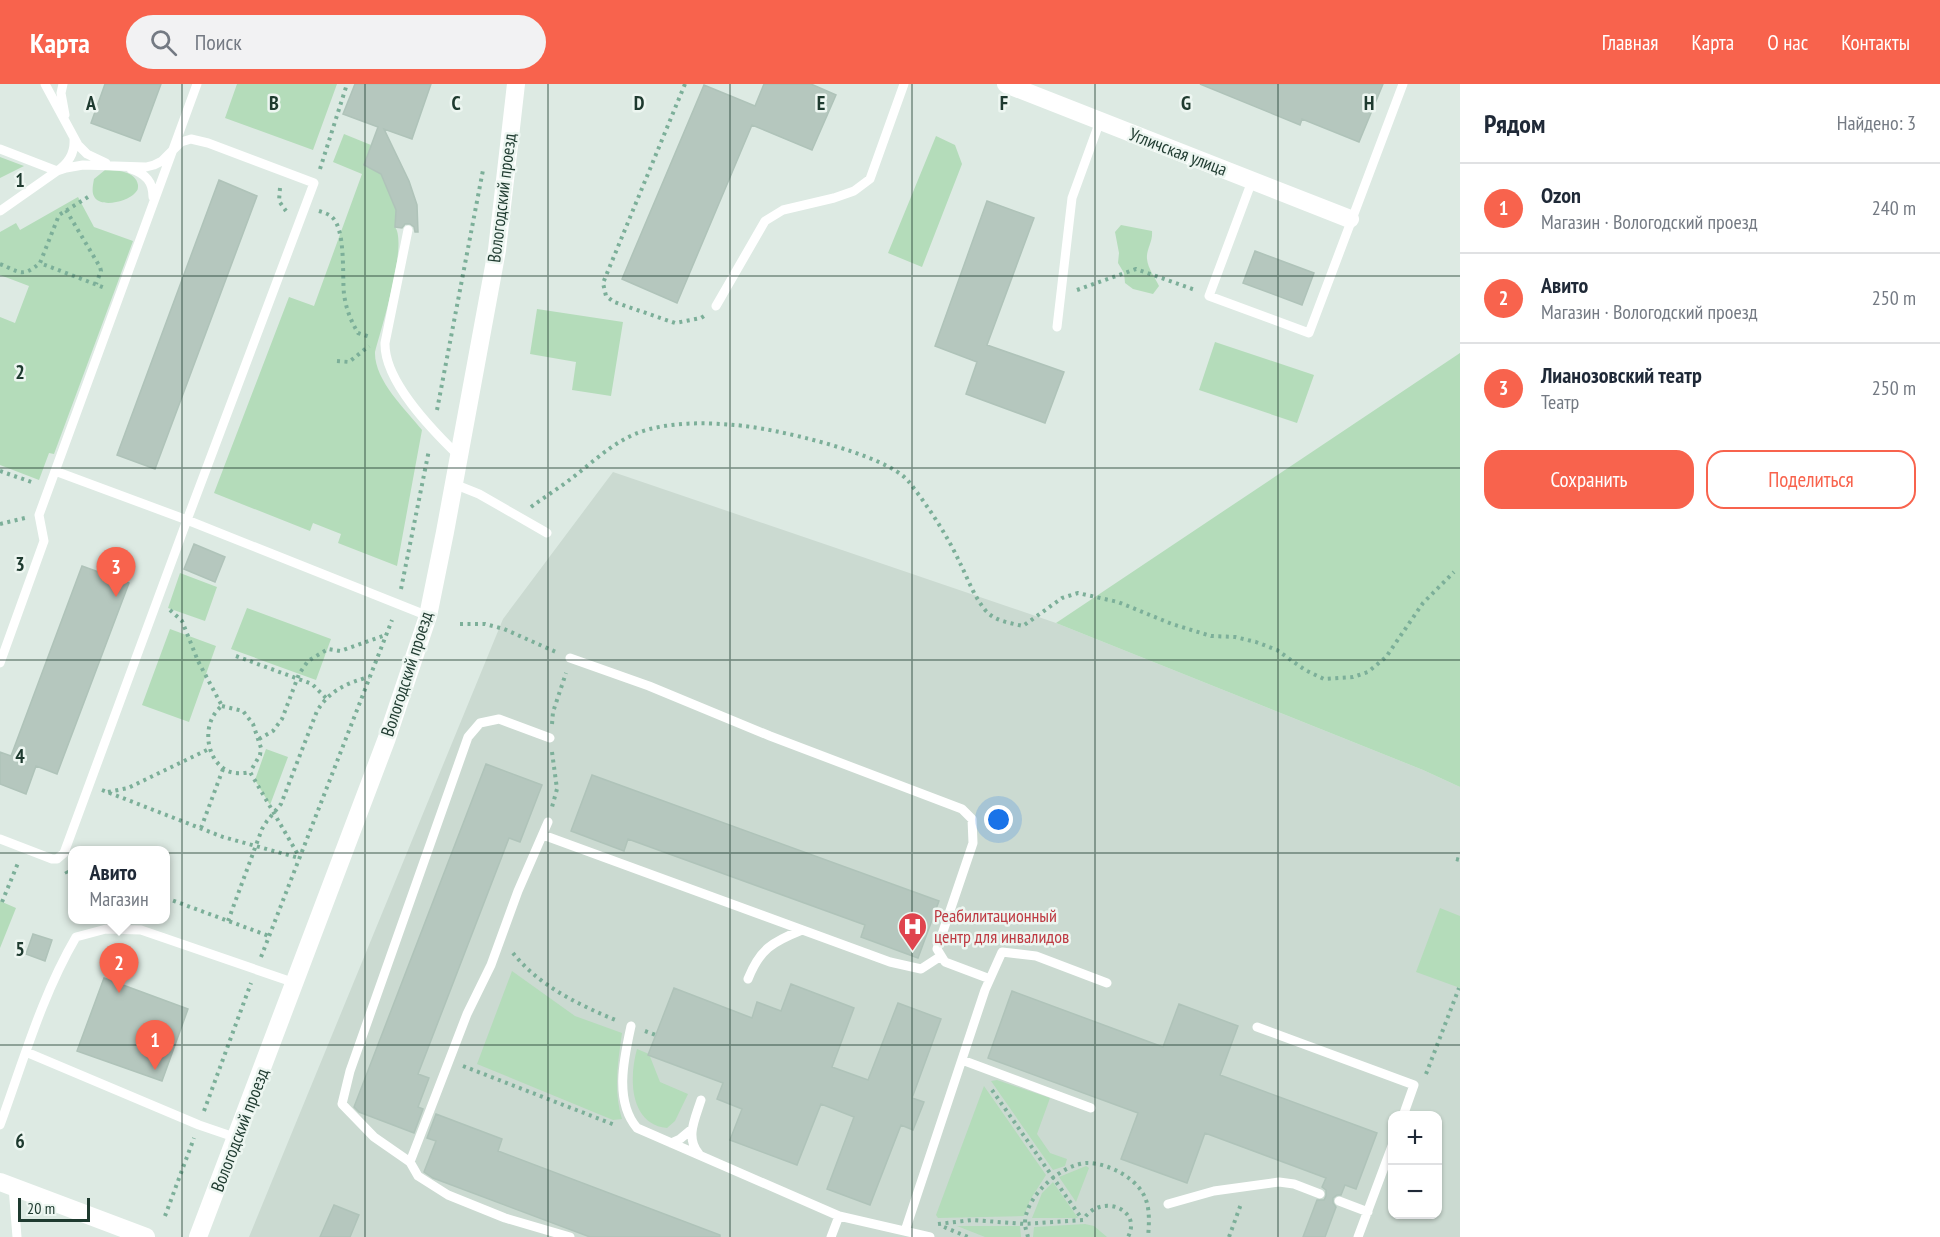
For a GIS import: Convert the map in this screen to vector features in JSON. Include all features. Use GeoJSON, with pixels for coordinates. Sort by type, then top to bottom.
{"type":"FeatureCollection","features":[{"type":"Feature","properties":{"kind":"street","name":"Вологодский проезд"},"geometry":{"type":"LineString","coordinates":[[198,1237],[387,738],[428,616],[496,250],[516,84]]}},
{"type":"Feature","properties":{"kind":"street","name":"Угличская улица"},"geometry":{"type":"LineString","coordinates":[[1006,84],[1350,219]]}},
{"type":"Feature","properties":{"kind":"street"},"geometry":{"type":"LineString","coordinates":[[6,1184],[146,1237]]}},
{"type":"Feature","properties":{"kind":"lane"},"geometry":{"type":"LineString","coordinates":[[45,84],[78,145],[87,154],[137,171],[149,179],[154,193],[153,204]]}},
{"type":"Feature","properties":{"kind":"lane"},"geometry":{"type":"LineString","coordinates":[[0,211],[57,171],[68,162],[72,155],[74,141],[65,114],[61,93],[63,84]]}},
{"type":"Feature","properties":{"kind":"lane"},"geometry":{"type":"LineString","coordinates":[[0,663],[44,541],[38,520],[48,489],[197,84]]}},
{"type":"Feature","properties":{"kind":"lane"},"geometry":{"type":"LineString","coordinates":[[716,306],[765,221],[783,210],[854,191],[870,179],[904,84]]}},
{"type":"Feature","properties":{"kind":"lane"},"geometry":{"type":"LineString","coordinates":[[1252,181],[1209,296],[1309,333],[1350,219],[1403,84]]}},
{"type":"Feature","properties":{"kind":"lane"},"geometry":{"type":"LineString","coordinates":[[1057,327],[1072,198],[1100,121]]}},
{"type":"Feature","properties":{"kind":"lane"},"geometry":{"type":"LineString","coordinates":[[0,148],[57,171],[83,165],[120,167],[154,165],[173,148],[187,140],[203,141],[314,183],[64,853],[61,857],[52,859],[0,839]]}},
{"type":"Feature","properties":{"kind":"lane"},"geometry":{"type":"LineString","coordinates":[[408,230],[384,343],[384,354],[393,377],[433,430],[459,456]]}},
{"type":"Feature","properties":{"kind":"lane"},"geometry":{"type":"LineString","coordinates":[[55,471],[187,520],[428,616]]}},
{"type":"Feature","properties":{"kind":"lane"},"geometry":{"type":"LineString","coordinates":[[454,483],[547,533]]}},
{"type":"Feature","properties":{"kind":"lane"},"geometry":{"type":"LineString","coordinates":[[570,658],[650,686],[770,736],[962,809],[972,819],[973,843],[937,949],[945,962],[990,979]]}},
{"type":"Feature","properties":{"kind":"lane"},"geometry":{"type":"LineString","coordinates":[[550,738],[499,719],[480,723],[468,737],[350,1071],[342,1104],[374,1137],[410,1162],[418,1176],[448,1195],[505,1218],[570,1237]]}},
{"type":"Feature","properties":{"kind":"lane"},"geometry":{"type":"LineString","coordinates":[[410,1162],[448,1060],[491,965],[518,891],[548,822]]}},
{"type":"Feature","properties":{"kind":"lane"},"geometry":{"type":"LineString","coordinates":[[543,835],[890,962],[921,969],[941,956]]}},
{"type":"Feature","properties":{"kind":"lane"},"geometry":{"type":"LineString","coordinates":[[0,1125],[62,961],[76,938],[106,929],[141,930],[295,983]]}},
{"type":"Feature","properties":{"kind":"lane"},"geometry":{"type":"LineString","coordinates":[[748,979],[756,958],[779,939],[802,930]]}},
{"type":"Feature","properties":{"kind":"lane"},"geometry":{"type":"LineString","coordinates":[[905,1231],[958,1071],[990,979],[1002,952],[1036,956],[1107,983]]}},
{"type":"Feature","properties":{"kind":"lane"},"geometry":{"type":"LineString","coordinates":[[631,1026],[624,1069],[624,1100],[630,1120],[637,1128],[839,1216],[930,1237]]}},
{"type":"Feature","properties":{"kind":"lane"},"geometry":{"type":"LineString","coordinates":[[1257,1027],[1414,1085],[1405,1111]]}},
{"type":"Feature","properties":{"kind":"lane"},"geometry":{"type":"LineString","coordinates":[[26,1052],[199,1125],[237,1138]]}},
{"type":"Feature","properties":{"kind":"lane"},"geometry":{"type":"LineString","coordinates":[[962,1060],[1091,1108]]}},
{"type":"Feature","properties":{"kind":"lane"},"geometry":{"type":"LineString","coordinates":[[699,1155],[693,1143],[692,1129],[701,1100]]}},
{"type":"Feature","properties":{"kind":"lane"},"geometry":{"type":"LineString","coordinates":[[671,1143],[692,1129]]}},
{"type":"Feature","properties":{"kind":"lane"},"geometry":{"type":"LineString","coordinates":[[1358,1237],[1388,1157]]}},
{"type":"Feature","properties":{"kind":"lane"},"geometry":{"type":"LineString","coordinates":[[1168,1204],[1214,1191],[1279,1182],[1294,1184],[1320,1194]]}},
{"type":"Feature","properties":{"kind":"lane"},"geometry":{"type":"LineString","coordinates":[[6,1184],[17,1237]]}},
{"type":"Feature","properties":{"kind":"lane"},"geometry":{"type":"LineString","coordinates":[[1339,1201],[1368,1212]]}},
{"type":"Feature","properties":{"kind":"lane"},"geometry":{"type":"LineString","coordinates":[[831,1237],[839,1216]]}},
{"type":"Feature","properties":{"kind":"path"},"geometry":{"type":"LineString","coordinates":[[314,183],[347,84]]}},
{"type":"Feature","properties":{"kind":"path"},"geometry":{"type":"LineString","coordinates":[[685,84],[603,283],[606,296],[614,302],[675,323],[701,318],[716,306]]}},
{"type":"Feature","properties":{"kind":"path"},"geometry":{"type":"LineString","coordinates":[[165,1216],[256,969],[398,604],[484,165]]}},
{"type":"Feature","properties":{"kind":"path"},"geometry":{"type":"LineString","coordinates":[[270,166],[279,177],[279,201],[282,208],[301,220]]}},
{"type":"Feature","properties":{"kind":"path"},"geometry":{"type":"LineString","coordinates":[[0,264],[27,273],[40,263],[58,217],[88,197]]}},
{"type":"Feature","properties":{"kind":"path"},"geometry":{"type":"LineString","coordinates":[[306,206],[332,217],[339,230],[342,244],[344,296],[349,318],[358,333],[376,340],[349,362],[337,361]]}},
{"type":"Feature","properties":{"kind":"path"},"geometry":{"type":"LineString","coordinates":[[66,210],[100,267],[101,272],[96,284]]}},
{"type":"Feature","properties":{"kind":"path"},"geometry":{"type":"LineString","coordinates":[[40,263],[119,293]]}},
{"type":"Feature","properties":{"kind":"path"},"geometry":{"type":"LineString","coordinates":[[1061,296],[1136,269],[1209,296]]}},
{"type":"Feature","properties":{"kind":"path"},"geometry":{"type":"LineString","coordinates":[[518,516],[569,481],[610,447],[636,434],[665,427],[692,425],[735,425],[777,432],[823,443],[884,464],[908,480],[949,542],[986,612],[1002,622],[1023,626],[1062,597],[1078,593],[1118,602],[1172,624],[1212,636],[1235,637],[1256,642],[1277,650],[1305,670],[1324,679],[1353,677],[1368,672],[1386,657],[1423,603],[1454,572]]}},
{"type":"Feature","properties":{"kind":"path"},"geometry":{"type":"LineString","coordinates":[[0,471],[48,489]]}},
{"type":"Feature","properties":{"kind":"path"},"geometry":{"type":"LineString","coordinates":[[0,524],[39,516]]}},
{"type":"Feature","properties":{"kind":"path"},"geometry":{"type":"LineString","coordinates":[[156,603],[174,612],[182,621],[198,661],[222,706],[246,712],[253,724],[261,748],[260,755],[250,772]]}},
{"type":"Feature","properties":{"kind":"path"},"geometry":{"type":"LineString","coordinates":[[460,624],[485,624],[504,629],[570,658]]}},
{"type":"Feature","properties":{"kind":"path"},"geometry":{"type":"LineString","coordinates":[[259,739],[273,732],[282,719],[298,678],[308,661],[328,649],[340,651],[386,635]]}},
{"type":"Feature","properties":{"kind":"path"},"geometry":{"type":"LineString","coordinates":[[236,656],[312,684],[326,698]]}},
{"type":"Feature","properties":{"kind":"path"},"geometry":{"type":"LineString","coordinates":[[228,921],[255,847],[267,821],[281,804],[311,724],[326,698],[343,685],[370,676]]}},
{"type":"Feature","properties":{"kind":"path"},"geometry":{"type":"LineString","coordinates":[[222,706],[214,713],[208,732],[215,759],[223,769],[237,773],[250,772]]}},
{"type":"Feature","properties":{"kind":"path"},"geometry":{"type":"LineString","coordinates":[[107,793],[128,788],[211,748]]}},
{"type":"Feature","properties":{"kind":"path"},"geometry":{"type":"LineString","coordinates":[[201,828],[223,769]]}},
{"type":"Feature","properties":{"kind":"path"},"geometry":{"type":"LineString","coordinates":[[250,772],[300,858]]}},
{"type":"Feature","properties":{"kind":"path"},"geometry":{"type":"LineString","coordinates":[[89,786],[255,847],[300,858]]}},
{"type":"Feature","properties":{"kind":"path"},"geometry":{"type":"LineString","coordinates":[[3,902],[24,848]]}},
{"type":"Feature","properties":{"kind":"path"},"geometry":{"type":"LineString","coordinates":[[170,900],[269,936]]}},
{"type":"Feature","properties":{"kind":"path"},"geometry":{"type":"LineString","coordinates":[[501,938],[524,967],[552,988],[580,1005],[656,1035]]}},
{"type":"Feature","properties":{"kind":"path"},"geometry":{"type":"LineString","coordinates":[[1414,1085],[1427,1073],[1459,991]]}},
{"type":"Feature","properties":{"kind":"path"},"geometry":{"type":"LineString","coordinates":[[448,1060],[614,1125],[634,1124]]}},
{"type":"Feature","properties":{"kind":"path"},"geometry":{"type":"LineString","coordinates":[[958,1071],[988,1084],[1083,1220]]}},
{"type":"Feature","properties":{"kind":"path"},"geometry":{"type":"LineString","coordinates":[[1028,1237],[1025,1224],[1038,1193],[1053,1178],[1069,1168],[1086,1163],[1110,1168],[1128,1178],[1140,1189],[1146,1200],[1148,1237]]}},
{"type":"Feature","properties":{"kind":"path"},"geometry":{"type":"LineString","coordinates":[[1229,1237],[1248,1186]]}},
{"type":"Feature","properties":{"kind":"path"},"geometry":{"type":"LineString","coordinates":[[1083,1220],[1087,1213],[1112,1204],[1120,1208],[1129,1219],[1131,1232],[1128,1237]]}},
{"type":"Feature","properties":{"kind":"path"},"geometry":{"type":"LineString","coordinates":[[968,1237],[934,1224],[972,1220],[1025,1224],[1083,1220]]}},
{"type":"Feature","properties":{"kind":"shaded area","name":"Реабилитационный центр для инвалидов"},"geometry":{"type":"Polygon","coordinates":[[[613,472],[1056,623],[1423,770],[1460,787],[1460,1237],[249,1237],[503,619],[613,472]]]}},
{"type":"Feature","properties":{"kind":"green space"},"geometry":{"type":"Polygon","coordinates":[[[237,84],[337,84],[313,150],[225,118],[237,84]]]}},
{"type":"Feature","properties":{"kind":"green space"},"geometry":{"type":"Polygon","coordinates":[[[344,134],[371,145],[364,165],[381,174],[396,210],[395,227],[398,236],[398,250],[396,268],[375,352],[376,363],[392,394],[422,430],[397,566],[338,543],[341,534],[313,523],[310,531],[214,493],[289,297],[314,306],[362,174],[333,162],[344,134]]]}},
{"type":"Feature","properties":{"kind":"green space"},"geometry":{"type":"Polygon","coordinates":[[[936,136],[955,145],[962,164],[922,267],[888,253],[936,136]]]}},
{"type":"Feature","properties":{"kind":"green space"},"geometry":{"type":"Polygon","coordinates":[[[0,157],[24,166],[0,178],[0,157]]]}},
{"type":"Feature","properties":{"kind":"green space"},"geometry":{"type":"Polygon","coordinates":[[[105,170],[130,174],[136,180],[137,191],[121,201],[104,203],[99,201],[93,194],[94,179],[105,170]]]}},
{"type":"Feature","properties":{"kind":"green space"},"geometry":{"type":"Polygon","coordinates":[[[78,197],[94,227],[133,241],[54,454],[49,453],[39,480],[0,465],[0,317],[15,323],[29,286],[0,275],[0,232],[16,223],[20,230],[78,197]]]}},
{"type":"Feature","properties":{"kind":"green space"},"geometry":{"type":"Polygon","coordinates":[[[1121,225],[1152,231],[1147,259],[1159,286],[1153,294],[1133,289],[1125,283],[1124,273],[1118,263],[1119,253],[1115,232],[1121,225]]]}},
{"type":"Feature","properties":{"kind":"green space"},"geometry":{"type":"Polygon","coordinates":[[[537,309],[623,322],[611,396],[572,390],[576,362],[530,354],[537,309]]]}},
{"type":"Feature","properties":{"kind":"green space"},"geometry":{"type":"Polygon","coordinates":[[[1215,342],[1314,375],[1297,423],[1199,390],[1215,342]]]}},
{"type":"Feature","properties":{"kind":"green space"},"geometry":{"type":"Polygon","coordinates":[[[1460,353],[1460,787],[1423,770],[1056,623],[1460,353]]]}},
{"type":"Feature","properties":{"kind":"green space"},"geometry":{"type":"Polygon","coordinates":[[[180,573],[217,587],[205,621],[168,608],[180,573]]]}},
{"type":"Feature","properties":{"kind":"green space"},"geometry":{"type":"Polygon","coordinates":[[[247,608],[331,639],[316,680],[231,649],[247,608]]]}},
{"type":"Feature","properties":{"kind":"green space"},"geometry":{"type":"Polygon","coordinates":[[[170,629],[216,646],[189,722],[142,705],[170,629]]]}},
{"type":"Feature","properties":{"kind":"green space"},"geometry":{"type":"Polygon","coordinates":[[[266,749],[288,757],[270,805],[255,780],[266,749]]]}},
{"type":"Feature","properties":{"kind":"green space"},"geometry":{"type":"Polygon","coordinates":[[[0,901],[16,908],[0,948],[0,901]]]}},
{"type":"Feature","properties":{"kind":"green space"},"geometry":{"type":"Polygon","coordinates":[[[1440,908],[1460,916],[1460,988],[1416,972],[1440,908]]]}},
{"type":"Feature","properties":{"kind":"green space"},"geometry":{"type":"Polygon","coordinates":[[[512,971],[575,1016],[622,1033],[617,1087],[622,1119],[613,1120],[477,1064],[512,971]]]}},
{"type":"Feature","properties":{"kind":"green space"},"geometry":{"type":"Polygon","coordinates":[[[637,1049],[649,1054],[660,1082],[688,1094],[675,1121],[667,1128],[654,1125],[639,1109],[633,1085],[637,1049]]]}},
{"type":"Feature","properties":{"kind":"green space"},"geometry":{"type":"Polygon","coordinates":[[[997,1080],[1050,1098],[1037,1134],[1050,1153],[1067,1159],[1065,1166],[1053,1170],[991,1081],[997,1080]]]}},
{"type":"Feature","properties":{"kind":"green space"},"geometry":{"type":"Polygon","coordinates":[[[984,1086],[1046,1175],[1030,1200],[1024,1216],[938,1218],[936,1215],[984,1086]]]}},
{"type":"Feature","properties":{"kind":"green space"},"geometry":{"type":"Polygon","coordinates":[[[1086,1166],[1089,1168],[1076,1202],[1059,1177],[1086,1166]]]}},
{"type":"Feature","properties":{"kind":"green space"},"geometry":{"type":"Polygon","coordinates":[[[1053,1182],[1078,1218],[1032,1218],[1042,1193],[1053,1182]]]}},
{"type":"Feature","properties":{"kind":"green space"},"geometry":{"type":"Polygon","coordinates":[[[1085,1224],[1094,1226],[1107,1237],[1033,1237],[1034,1227],[1085,1224]]]}},
{"type":"Feature","properties":{"kind":"green space"},"geometry":{"type":"Polygon","coordinates":[[[957,1226],[1020,1226],[1021,1237],[985,1237],[957,1226]]]}},
{"type":"Feature","properties":{"kind":"building"},"geometry":{"type":"Polygon","coordinates":[[[105,84],[161,84],[140,141],[91,123],[105,84]]]}},
{"type":"Feature","properties":{"kind":"building"},"geometry":{"type":"Polygon","coordinates":[[[355,84],[431,84],[412,139],[384,129],[409,181],[417,205],[418,232],[415,232],[414,227],[410,224],[405,224],[402,228],[395,227],[396,210],[381,174],[364,165],[378,127],[343,114],[355,84]]]}},
{"type":"Feature","properties":{"kind":"building"},"geometry":{"type":"Polygon","coordinates":[[[764,84],[811,84],[836,95],[812,150],[752,125],[677,303],[622,279],[704,85],[755,106],[764,84]]]}},
{"type":"Feature","properties":{"kind":"building"},"geometry":{"type":"Polygon","coordinates":[[[1200,84],[1383,84],[1359,142],[1302,119],[1300,125],[1200,84]]]}},
{"type":"Feature","properties":{"kind":"building"},"geometry":{"type":"Polygon","coordinates":[[[219,180],[257,196],[155,469],[117,455],[219,180]]]}},
{"type":"Feature","properties":{"kind":"building"},"geometry":{"type":"Polygon","coordinates":[[[987,201],[1034,218],[987,345],[1064,372],[1045,423],[966,394],[977,362],[935,346],[987,201]]]}},
{"type":"Feature","properties":{"kind":"building"},"geometry":{"type":"Polygon","coordinates":[[[1255,251],[1314,273],[1302,305],[1243,283],[1255,251]]]}},
{"type":"Feature","properties":{"kind":"building"},"geometry":{"type":"Polygon","coordinates":[[[194,544],[225,557],[215,582],[184,569],[194,544]]]}},
{"type":"Feature","properties":{"kind":"building"},"geometry":{"type":"Polygon","coordinates":[[[82,566],[129,583],[57,774],[36,766],[26,794],[0,784],[0,752],[11,756],[82,566]]]}},
{"type":"Feature","properties":{"kind":"building"},"geometry":{"type":"Polygon","coordinates":[[[486,764],[542,785],[520,842],[509,838],[418,1074],[429,1078],[418,1107],[423,1109],[414,1133],[359,1112],[354,1107],[486,764]]]}},
{"type":"Feature","properties":{"kind":"building"},"geometry":{"type":"Polygon","coordinates":[[[592,775],[939,901],[918,958],[861,937],[865,925],[628,839],[624,851],[571,831],[592,775]]]}},
{"type":"Feature","properties":{"kind":"building"},"geometry":{"type":"Polygon","coordinates":[[[33,934],[52,940],[45,961],[26,954],[33,934]]]}},
{"type":"Feature","properties":{"kind":"building"},"geometry":{"type":"Polygon","coordinates":[[[104,978],[188,1009],[162,1081],[77,1051],[104,978]]]}},
{"type":"Feature","properties":{"kind":"building"},"geometry":{"type":"Polygon","coordinates":[[[791,984],[854,1008],[832,1067],[868,1080],[898,1003],[941,1019],[912,1098],[924,1102],[913,1130],[901,1125],[870,1205],[827,1189],[854,1117],[821,1104],[797,1165],[730,1140],[742,1109],[717,1099],[723,1083],[648,1055],[674,988],[752,1018],[757,1002],[781,1011],[791,984]]]}},
{"type":"Feature","properties":{"kind":"building"},"geometry":{"type":"Polygon","coordinates":[[[1012,991],[1163,1047],[1179,1004],[1238,1026],[1220,1075],[1377,1133],[1356,1189],[1345,1185],[1341,1195],[1333,1198],[1336,1207],[1325,1237],[1303,1237],[1317,1200],[1324,1200],[1326,1196],[1326,1190],[1322,1187],[1326,1178],[1205,1133],[1187,1183],[1121,1159],[1138,1113],[988,1058],[1012,991]]]}},
{"type":"Feature","properties":{"kind":"building"},"geometry":{"type":"Polygon","coordinates":[[[436,1114],[502,1139],[498,1151],[720,1235],[720,1237],[590,1237],[433,1178],[424,1172],[436,1141],[427,1138],[436,1114]]]}},
{"type":"Feature","properties":{"kind":"building"},"geometry":{"type":"Polygon","coordinates":[[[334,1205],[359,1215],[350,1237],[320,1237],[334,1205]]]}},
{"type":"Feature","properties":{"kind":"place","name":"Лианозовский театр"},"geometry":{"type":"Point","coordinates":[116,597]}},
{"type":"Feature","properties":{"kind":"place","name":"Реабилитационный центр для инвалидов"},"geometry":{"type":"Point","coordinates":[913,952]}},
{"type":"Feature","properties":{"kind":"place","name":"Авито"},"geometry":{"type":"Point","coordinates":[119,993]}},
{"type":"Feature","properties":{"kind":"place","name":"Ozon"},"geometry":{"type":"Point","coordinates":[155,1070]}}]}
